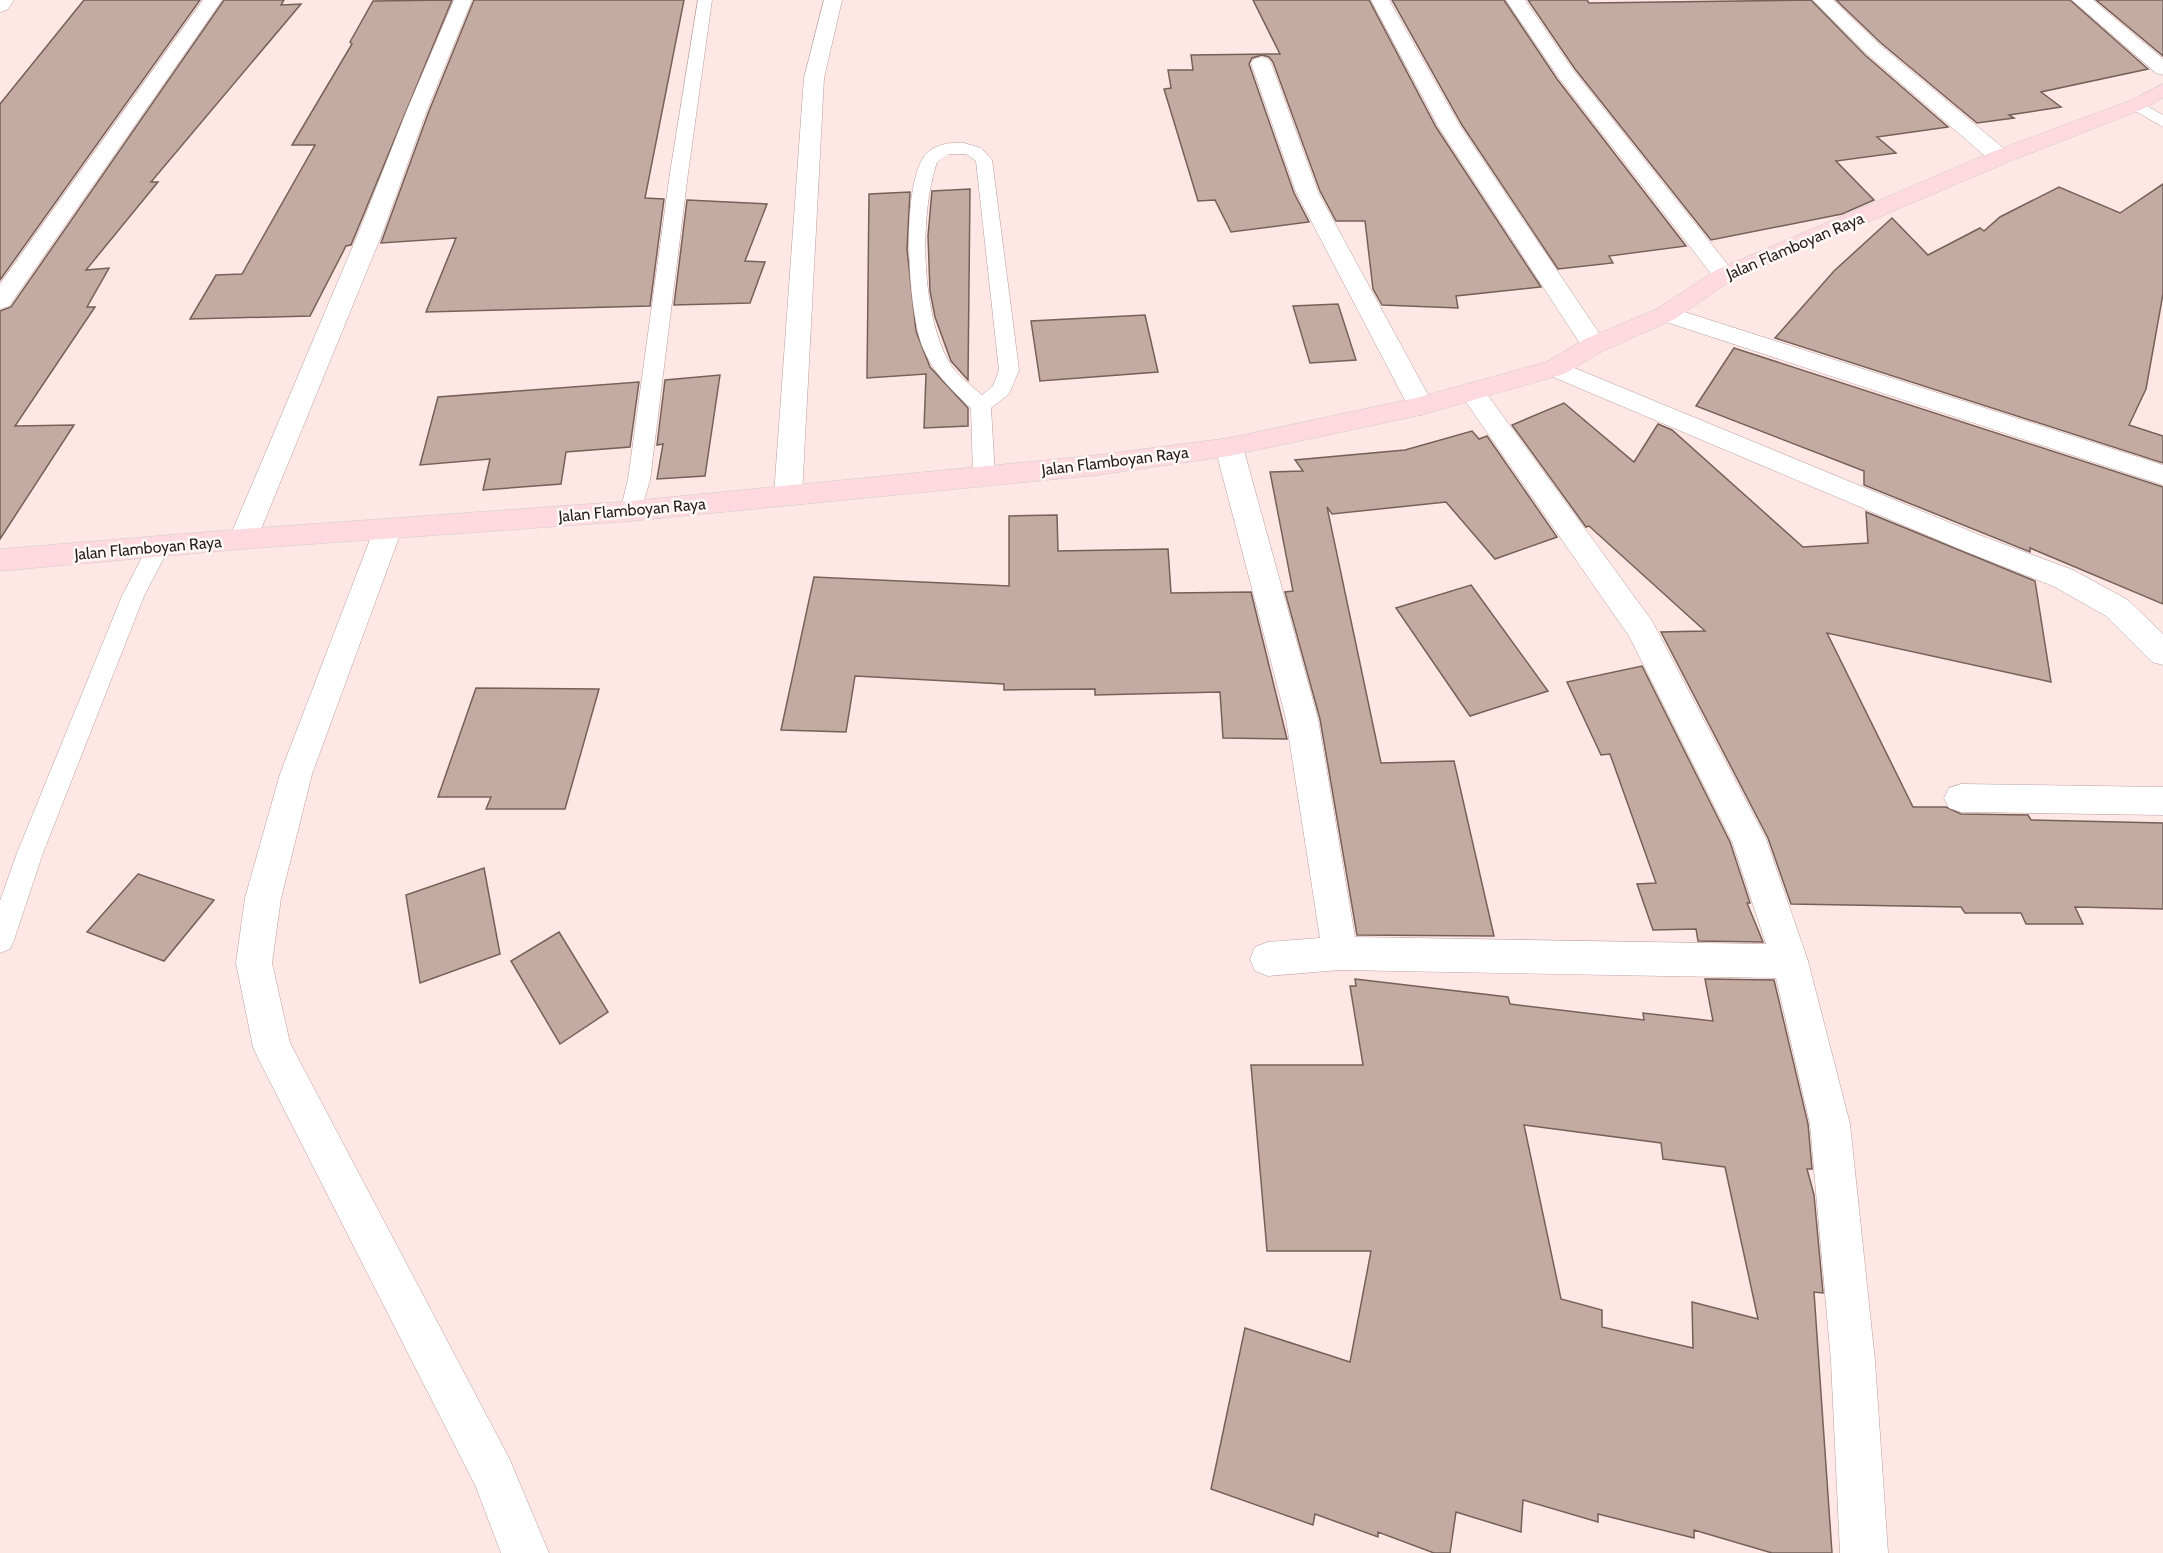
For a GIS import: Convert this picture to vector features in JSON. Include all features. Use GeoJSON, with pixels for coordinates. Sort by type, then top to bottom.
{"type":"FeatureCollection","features":[{"type":"Feature","properties":{"kind":"main road","name":"Jalan Flamboyan Raya"},"geometry":{"type":"LineString","coordinates":[[0,560],[243,539],[631,511],[1098,465],[1229,447],[1421,406],[1555,368],[1594,345],[1666,314],[1724,275],[2000,157],[2136,105],[2163,90]]}},
{"type":"Feature","properties":{"kind":"street"},"geometry":{"type":"LineString","coordinates":[[0,6],[5,0]]}},
{"type":"Feature","properties":{"kind":"street"},"geometry":{"type":"LineString","coordinates":[[0,301],[213,0]]}},
{"type":"Feature","properties":{"kind":"street"},"geometry":{"type":"LineString","coordinates":[[243,539],[370,234],[417,110],[463,0]]}},
{"type":"Feature","properties":{"kind":"street"},"geometry":{"type":"LineString","coordinates":[[788,495],[814,78],[833,0]]}},
{"type":"Feature","properties":{"kind":"street"},"geometry":{"type":"LineString","coordinates":[[1380,0],[1449,126],[1594,345]]}},
{"type":"Feature","properties":{"kind":"street"},"geometry":{"type":"LineString","coordinates":[[1515,0],[1566,74],[1724,275]]}},
{"type":"Feature","properties":{"kind":"street"},"geometry":{"type":"LineString","coordinates":[[1822,0],[1873,49],[2000,157]]}},
{"type":"Feature","properties":{"kind":"street"},"geometry":{"type":"LineString","coordinates":[[2081,0],[2163,69]]}},
{"type":"Feature","properties":{"kind":"street"},"geometry":{"type":"LineString","coordinates":[[1261,63],[1307,192],[1421,406]]}},
{"type":"Feature","properties":{"kind":"street"},"geometry":{"type":"LineString","coordinates":[[1666,314],[2163,475]]}},
{"type":"Feature","properties":{"kind":"street"},"geometry":{"type":"LineString","coordinates":[[1555,368],[1972,543],[2063,578],[2117,608],[2163,653]]}},
{"type":"Feature","properties":{"kind":"street"},"geometry":{"type":"LineString","coordinates":[[1472,392],[1641,629],[1749,839],[1790,961],[1830,1124],[1853,1360],[1864,1553]]}},
{"type":"Feature","properties":{"kind":"street"},"geometry":{"type":"LineString","coordinates":[[1229,447],[1302,719],[1340,953]]}},
{"type":"Feature","properties":{"kind":"street"},"geometry":{"type":"LineString","coordinates":[[388,529],[296,774],[262,898],[254,963],[272,1047],[493,1474],[525,1553]]}},
{"type":"Feature","properties":{"kind":"street"},"geometry":{"type":"LineString","coordinates":[[1961,798],[2163,801]]}},
{"type":"Feature","properties":{"kind":"street"},"geometry":{"type":"LineString","coordinates":[[1268,959],[1340,953],[1790,961]]}},
{"type":"Feature","properties":{"kind":"lane"},"geometry":{"type":"LineString","coordinates":[[631,511],[641,469],[679,174],[705,0]]}},
{"type":"Feature","properties":{"kind":"lane"},"geometry":{"type":"LineString","coordinates":[[2136,105],[2163,122]]}},
{"type":"Feature","properties":{"kind":"lane"},"geometry":{"type":"LineString","coordinates":[[981,406],[1002,389],[1009,370],[984,160],[973,150],[953,148],[932,156],[928,163],[919,202],[918,271],[927,330],[940,364],[981,406],[984,475]]}},
{"type":"Feature","properties":{"kind":"lane"},"geometry":{"type":"LineString","coordinates":[[0,940],[30,852],[133,596],[158,548]]}},
{"type":"Feature","properties":{"kind":"building"},"geometry":{"type":"Polygon","coordinates":[[[84,0],[200,0],[0,280],[0,104],[84,0]]]}},
{"type":"Feature","properties":{"kind":"building"},"geometry":{"type":"Polygon","coordinates":[[[224,0],[284,0],[281,5],[301,4],[151,182],[158,182],[86,270],[109,268],[87,307],[95,307],[15,426],[74,425],[0,539],[0,311],[11,307],[224,0]]]}},
{"type":"Feature","properties":{"kind":"building"},"geometry":{"type":"Polygon","coordinates":[[[452,0],[351,245],[346,246],[310,316],[190,319],[216,275],[242,274],[315,145],[292,145],[352,44],[350,42],[373,1],[452,0]]]}},
{"type":"Feature","properties":{"kind":"building"},"geometry":{"type":"Polygon","coordinates":[[[474,0],[684,0],[645,198],[664,199],[650,306],[426,312],[456,238],[381,243],[429,111],[474,0]]]}},
{"type":"Feature","properties":{"kind":"building"},"geometry":{"type":"Polygon","coordinates":[[[1253,0],[1369,0],[1436,127],[1541,287],[1456,296],[1458,308],[1382,305],[1373,289],[1365,221],[1336,221],[1320,191],[1273,62],[1269,57],[1262,55],[1252,58],[1249,64],[1294,193],[1309,222],[1231,232],[1215,200],[1198,201],[1164,89],[1171,88],[1168,70],[1193,70],[1191,55],[1280,54],[1253,0]]]}},
{"type":"Feature","properties":{"kind":"building"},"geometry":{"type":"Polygon","coordinates":[[[1392,0],[1504,0],[1557,79],[1686,246],[1609,256],[1613,263],[1558,269],[1462,125],[1392,0]]]}},
{"type":"Feature","properties":{"kind":"building"},"geometry":{"type":"Polygon","coordinates":[[[1528,0],[1587,0],[1589,3],[1811,0],[1865,55],[1948,127],[1877,137],[1896,153],[1836,161],[1874,200],[1842,214],[1711,240],[1575,69],[1528,0]]]}},
{"type":"Feature","properties":{"kind":"building"},"geometry":{"type":"Polygon","coordinates":[[[1836,0],[2070,0],[2148,69],[2041,92],[2061,107],[2009,115],[2014,118],[1977,123],[1881,43],[1836,0]]]}},
{"type":"Feature","properties":{"kind":"building"},"geometry":{"type":"Polygon","coordinates":[[[2096,0],[2163,0],[2163,56],[2096,0]]]}},
{"type":"Feature","properties":{"kind":"building"},"geometry":{"type":"Polygon","coordinates":[[[2163,184],[2163,294],[2146,389],[2129,425],[2163,436],[2163,463],[1775,338],[1834,271],[1892,218],[1928,255],[1980,228],[1984,231],[2000,217],[2059,187],[2120,213],[2163,184]]]}},
{"type":"Feature","properties":{"kind":"building"},"geometry":{"type":"Polygon","coordinates":[[[970,189],[968,380],[951,361],[935,317],[930,291],[928,236],[932,191],[970,189]]]}},
{"type":"Feature","properties":{"kind":"building"},"geometry":{"type":"Polygon","coordinates":[[[910,192],[907,249],[916,331],[930,367],[968,408],[968,426],[924,428],[926,374],[867,378],[869,194],[910,192]]]}},
{"type":"Feature","properties":{"kind":"building"},"geometry":{"type":"Polygon","coordinates":[[[687,200],[767,204],[745,261],[765,262],[750,303],[674,305],[687,200]]]}},
{"type":"Feature","properties":{"kind":"building"},"geometry":{"type":"Polygon","coordinates":[[[1338,304],[1356,360],[1310,363],[1293,306],[1338,304]]]}},
{"type":"Feature","properties":{"kind":"building"},"geometry":{"type":"Polygon","coordinates":[[[1145,315],[1158,372],[1040,381],[1031,321],[1145,315]]]}},
{"type":"Feature","properties":{"kind":"building"},"geometry":{"type":"Polygon","coordinates":[[[1734,348],[2163,487],[2163,604],[2030,548],[2030,552],[1864,485],[1864,471],[1696,406],[1734,348]]]}},
{"type":"Feature","properties":{"kind":"building"},"geometry":{"type":"Polygon","coordinates":[[[720,375],[705,476],[657,479],[663,444],[657,445],[665,380],[720,375]]]}},
{"type":"Feature","properties":{"kind":"building"},"geometry":{"type":"Polygon","coordinates":[[[639,382],[630,447],[566,452],[561,484],[483,490],[490,459],[420,465],[438,397],[639,382]]]}},
{"type":"Feature","properties":{"kind":"building"},"geometry":{"type":"Polygon","coordinates":[[[1564,403],[1634,462],[1658,424],[1672,430],[1803,547],[1868,543],[1866,512],[2035,581],[2051,682],[1827,633],[1913,807],[1946,807],[1961,814],[2028,815],[2031,820],[2163,823],[2163,909],[2075,907],[2083,924],[2026,924],[2021,913],[1965,913],[1961,907],[1791,904],[1768,838],[1661,632],[1705,631],[1589,526],[1586,527],[1512,425],[1564,403]]]}},
{"type":"Feature","properties":{"kind":"building"},"geometry":{"type":"Polygon","coordinates":[[[1472,431],[1479,439],[1487,436],[1557,537],[1495,559],[1446,502],[1332,514],[1327,507],[1381,763],[1454,761],[1494,936],[1357,935],[1320,719],[1285,592],[1293,591],[1270,472],[1303,471],[1295,460],[1405,450],[1472,431]]]}},
{"type":"Feature","properties":{"kind":"building"},"geometry":{"type":"Polygon","coordinates":[[[1057,515],[1058,551],[1168,549],[1171,593],[1251,592],[1287,739],[1223,738],[1220,692],[1095,695],[1095,689],[1004,690],[1004,684],[855,676],[846,732],[781,730],[814,577],[1009,586],[1009,516],[1057,515]]]}},
{"type":"Feature","properties":{"kind":"building"},"geometry":{"type":"Polygon","coordinates":[[[1471,585],[1548,691],[1470,716],[1396,608],[1471,585]]]}},
{"type":"Feature","properties":{"kind":"building"},"geometry":{"type":"Polygon","coordinates":[[[1642,666],[1730,842],[1750,903],[1747,903],[1763,942],[1698,941],[1696,929],[1653,930],[1637,884],[1656,883],[1610,754],[1601,755],[1567,682],[1642,666]]]}},
{"type":"Feature","properties":{"kind":"building"},"geometry":{"type":"Polygon","coordinates":[[[476,688],[599,689],[565,809],[486,809],[491,797],[438,797],[476,688]]]}},
{"type":"Feature","properties":{"kind":"building"},"geometry":{"type":"Polygon","coordinates":[[[484,868],[500,954],[420,983],[406,895],[484,868]]]}},
{"type":"Feature","properties":{"kind":"building"},"geometry":{"type":"Polygon","coordinates":[[[138,874],[214,900],[164,961],[87,932],[138,874]]]}},
{"type":"Feature","properties":{"kind":"building"},"geometry":{"type":"Polygon","coordinates":[[[559,932],[608,1012],[560,1044],[511,961],[559,932]]]}},
{"type":"Feature","properties":{"kind":"building"},"geometry":{"type":"Polygon","coordinates":[[[1355,979],[1508,997],[1510,1004],[1644,1020],[1643,1013],[1713,1021],[1705,979],[1774,980],[1808,1124],[1812,1169],[1807,1169],[1814,1195],[1823,1293],[1814,1292],[1832,1553],[1772,1553],[1694,1530],[1694,1538],[1598,1514],[1598,1522],[1523,1500],[1521,1532],[1456,1512],[1450,1553],[1434,1553],[1378,1532],[1378,1537],[1315,1514],[1313,1525],[1211,1489],[1245,1328],[1350,1362],[1371,1251],[1267,1251],[1251,1065],[1363,1065],[1350,986],[1356,986],[1355,979]],[[1524,1125],[1561,1299],[1602,1310],[1602,1327],[1693,1348],[1692,1302],[1758,1319],[1725,1167],[1663,1159],[1661,1143],[1524,1125]]]}}]}
